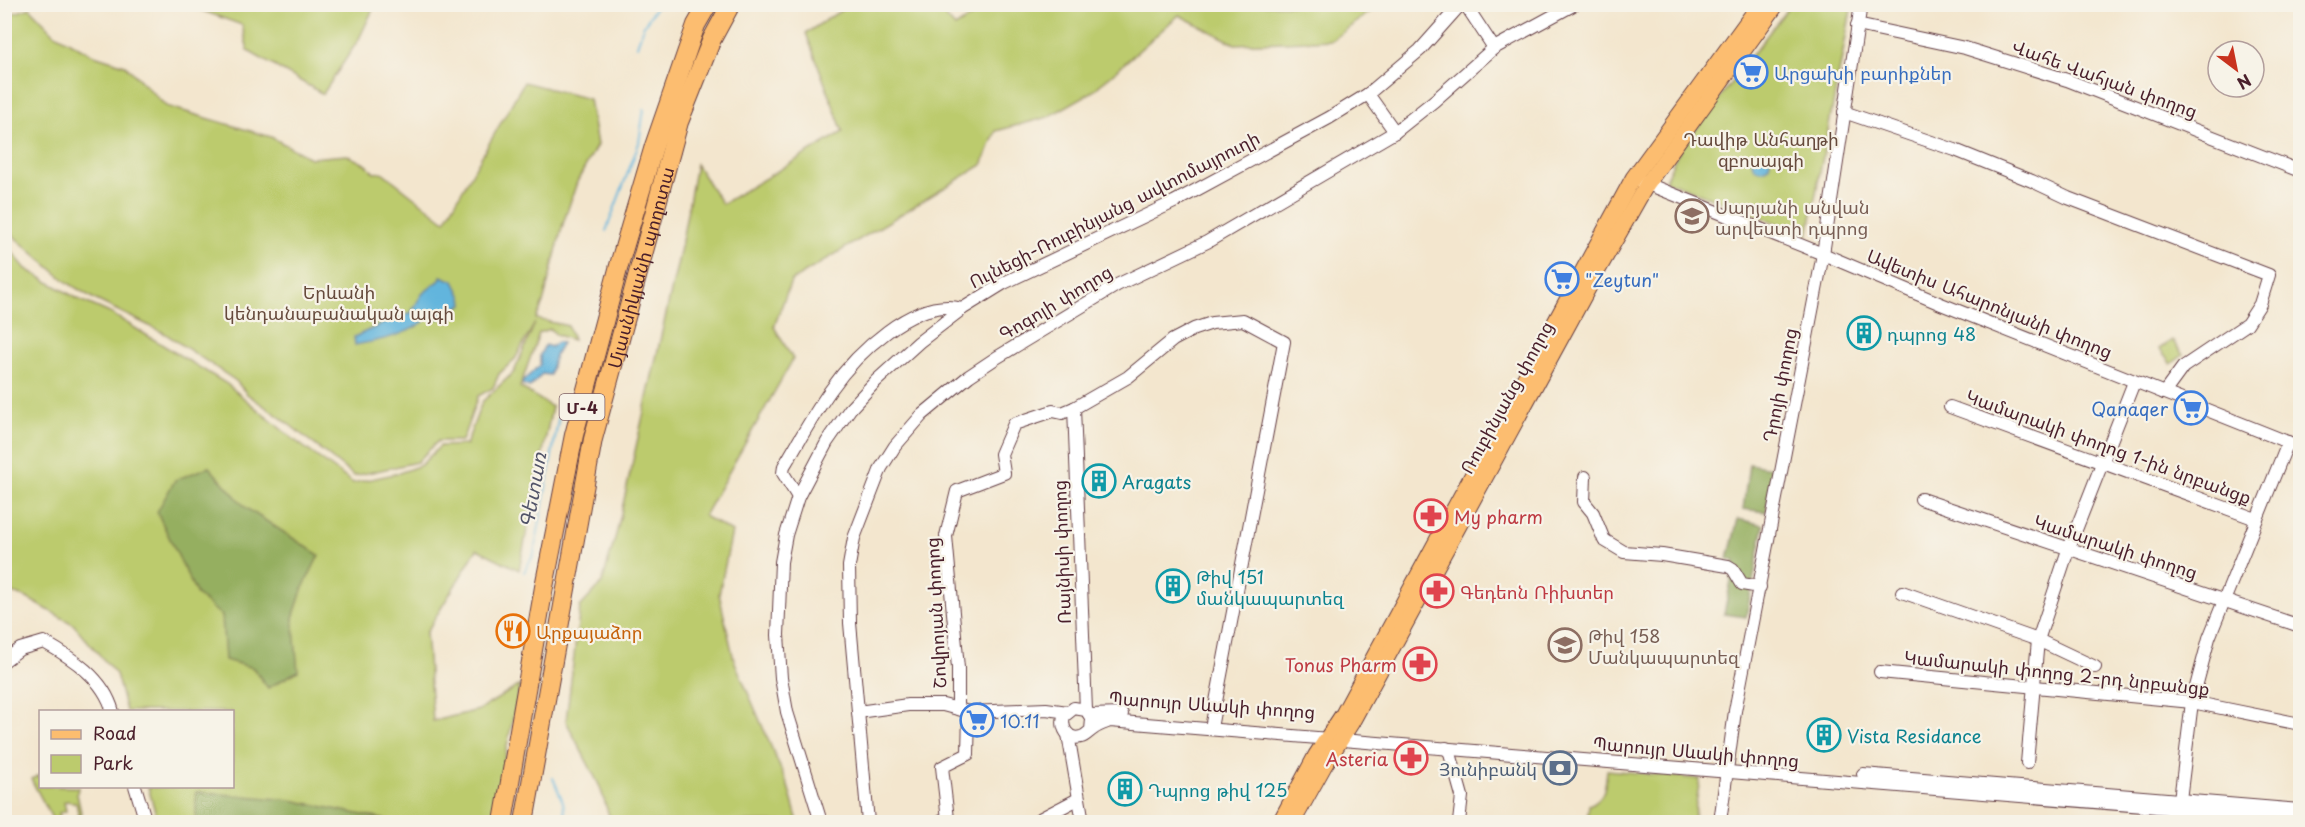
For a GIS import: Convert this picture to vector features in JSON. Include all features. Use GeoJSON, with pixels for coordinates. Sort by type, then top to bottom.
{"type":"FeatureCollection","features":[{"type":"Feature","properties":{"kind":"highway","name":"Մյասնիկյանի պողոտա"},"geometry":{"type":"LineString","coordinates":[[503,822],[544,587],[574,435],[621,258],[654,146],[690,43],[708,4]]}},
{"type":"Feature","properties":{"kind":"highway","name":"Մյասնիկյանի պողոտա"},"geometry":{"type":"LineString","coordinates":[[524,822],[593,440],[679,122],[712,39],[731,4]]}},
{"type":"Feature","properties":{"kind":"main road","name":"Ռուբինյանց փողոց"},"geometry":{"type":"LineString","coordinates":[[1280,822],[1337,735],[1640,181],[1760,4]]}},
{"type":"Feature","properties":{"kind":"main road","name":"Ռուբինյանց փողոց"},"geometry":{"type":"LineString","coordinates":[[1640,181],[1777,4]]}},
{"type":"Feature","properties":{"kind":"main road","name":"Ռուբինյանց փողոց"},"geometry":{"type":"LineString","coordinates":[[1293,822],[1324,766],[1337,735]]}},
{"type":"Feature","properties":{"kind":"street"},"geometry":{"type":"LineString","coordinates":[[1463,4],[1494,48]]}},
{"type":"Feature","properties":{"kind":"street","name":"Ուլնեցի-Ռուբինյանց ավտոմայրուղի"},"geometry":{"type":"LineString","coordinates":[[821,822],[788,712],[781,678],[778,635],[781,562],[786,535],[798,497],[827,442],[850,409],[897,360],[962,309],[1024,272],[1174,202],[1329,118],[1368,94],[1420,50],[1463,4]]}},
{"type":"Feature","properties":{"kind":"street","name":"Գոգոլի փողոց"},"geometry":{"type":"LineString","coordinates":[[868,822],[850,623],[849,566],[854,538],[881,468],[895,446],[922,415],[996,357],[1118,285],[1207,242],[1395,132],[1494,48],[1575,4]]}},
{"type":"Feature","properties":{"kind":"street","name":"Դրոյի փողոց"},"geometry":{"type":"LineString","coordinates":[[1714,822],[1823,254],[1861,4]]}},
{"type":"Feature","properties":{"kind":"street","name":"Վահե Վահյան փողոց"},"geometry":{"type":"LineString","coordinates":[[1857,25],[1965,48],[2067,80],[2301,171]]}},
{"type":"Feature","properties":{"kind":"street"},"geometry":{"type":"LineString","coordinates":[[1368,94],[1395,132]]}},
{"type":"Feature","properties":{"kind":"street"},"geometry":{"type":"LineString","coordinates":[[1844,112],[1955,150],[2068,198],[2269,275],[2260,304],[2247,324],[2182,367],[2164,393]]}},
{"type":"Feature","properties":{"kind":"street","name":"Ավետիս Ահարոնյանի փողոց"},"geometry":{"type":"LineString","coordinates":[[1640,181],[2134,382],[2301,447]]}},
{"type":"Feature","properties":{"kind":"street"},"geometry":{"type":"LineString","coordinates":[[798,497],[783,473],[784,466],[831,389],[855,360],[890,330],[916,314],[934,307],[949,306],[962,309]]}},
{"type":"Feature","properties":{"kind":"street","name":"Շովրոյան փողոց"},"geometry":{"type":"LineString","coordinates":[[963,710],[946,536],[957,491],[1004,473],[1000,454],[1014,424],[1053,411],[1062,413],[1074,408],[1128,377],[1173,340],[1194,329],[1212,323],[1243,320],[1284,342],[1212,725]]}},
{"type":"Feature","properties":{"kind":"street"},"geometry":{"type":"LineString","coordinates":[[2027,763],[2038,640],[2068,550],[2134,382]]}},
{"type":"Feature","properties":{"kind":"street","name":"Կամարակի փողոց 1-ին նրբանցք"},"geometry":{"type":"LineString","coordinates":[[1950,407],[2256,519]]}},
{"type":"Feature","properties":{"kind":"street","name":"Ռայնիսի փողոց"},"geometry":{"type":"LineString","coordinates":[[1074,408],[1084,694],[1077,713]]}},
{"type":"Feature","properties":{"kind":"street"},"geometry":{"type":"LineString","coordinates":[[2179,805],[2192,702],[2209,638],[2288,442]]}},
{"type":"Feature","properties":{"kind":"street"},"geometry":{"type":"LineString","coordinates":[[1585,477],[1584,502],[1593,513],[1604,540],[1624,552],[1662,555],[1728,566],[1733,569],[1742,584],[1760,587]]}},
{"type":"Feature","properties":{"kind":"street","name":"Կամարակի փողոց"},"geometry":{"type":"LineString","coordinates":[[1921,499],[2301,626]]}},
{"type":"Feature","properties":{"kind":"street","name":"Կամարակի փողոց 2-րդ նրբանցք"},"geometry":{"type":"LineString","coordinates":[[1902,592],[2038,640],[2095,667]]}},
{"type":"Feature","properties":{"kind":"street"},"geometry":{"type":"LineString","coordinates":[[4,661],[20,649],[44,642],[71,657],[85,669],[110,700],[113,710]]}},
{"type":"Feature","properties":{"kind":"street","name":"Կամարակի փողոց 2-րդ նրբանցք"},"geometry":{"type":"LineString","coordinates":[[1880,672],[2192,702],[2301,724]]}},
{"type":"Feature","properties":{"kind":"street"},"geometry":{"type":"LineString","coordinates":[[858,712],[908,705],[944,705],[963,710],[1052,710],[1077,713]]}},
{"type":"Feature","properties":{"kind":"street"},"geometry":{"type":"LineString","coordinates":[[942,820],[948,819],[942,767],[968,754],[963,710]]}},
{"type":"Feature","properties":{"kind":"street"},"geometry":{"type":"LineString","coordinates":[[1077,713],[1064,728],[1073,736],[1072,756],[1083,822]]}},
{"type":"Feature","properties":{"kind":"street","name":"Պարույր Սևակի փողոց"},"geometry":{"type":"LineString","coordinates":[[1077,713],[1109,713],[1212,725],[2298,814]]}},
{"type":"Feature","properties":{"kind":"street","name":"Պարույր Սևակի փողոց"},"geometry":{"type":"LineString","coordinates":[[1073,736],[1084,737],[1093,724],[1077,713]]}},
{"type":"Feature","properties":{"kind":"street","name":"Պարույր Սևակի փողոց"},"geometry":{"type":"LineString","coordinates":[[1091,729],[1110,721],[1212,725]]}},
{"type":"Feature","properties":{"kind":"street","name":"Պարույր Սևակի փողոց"},"geometry":{"type":"LineString","coordinates":[[1337,735],[1446,748],[1726,767]]}},
{"type":"Feature","properties":{"kind":"street"},"geometry":{"type":"LineString","coordinates":[[1446,748],[1462,796],[1459,822]]}},
{"type":"Feature","properties":{"kind":"street","name":"Դրոյի փողոց"},"geometry":{"type":"LineString","coordinates":[[1720,822],[1726,767]]}},
{"type":"Feature","properties":{"kind":"street"},"geometry":{"type":"LineString","coordinates":[[136,788],[146,822]]}},
{"type":"Feature","properties":{"kind":"street"},"geometry":{"type":"LineString","coordinates":[[1034,822],[1078,799]]}},
{"type":"Feature","properties":{"kind":"green space"},"geometry":{"type":"Polygon","coordinates":[[[192,5],[375,5],[359,39],[323,94],[248,51],[242,25],[192,5]]]}},
{"type":"Feature","properties":{"kind":"green space"},"geometry":{"type":"Polygon","coordinates":[[[849,5],[935,5],[955,27],[990,5],[1379,5],[1332,40],[1235,44],[1179,15],[1092,92],[1048,117],[996,131],[982,165],[791,281],[774,327],[793,359],[704,516],[732,532],[719,594],[734,660],[788,786],[798,822],[611,822],[600,787],[566,721],[580,607],[602,583],[617,531],[680,252],[696,164],[722,204],[843,132],[806,33],[849,5]]]}},
{"type":"Feature","properties":{"kind":"green space","name":"Դավիթ Անհաղթի զբոսայգի"},"geometry":{"type":"Polygon","coordinates":[[[1790,5],[1852,5],[1808,235],[1665,180],[1678,153],[1790,5]]]}},
{"type":"Feature","properties":{"kind":"green space","name":"Երևանի կենդանաբանական այգի"},"geometry":{"type":"Polygon","coordinates":[[[30,8],[55,34],[91,54],[125,65],[166,106],[271,137],[310,158],[347,155],[367,165],[374,173],[382,172],[445,221],[524,82],[589,99],[597,145],[577,182],[563,224],[543,303],[536,319],[568,326],[573,340],[557,335],[550,329],[539,333],[520,387],[552,407],[519,570],[477,549],[426,633],[433,721],[479,710],[520,685],[491,822],[158,822],[148,788],[234,788],[234,710],[126,710],[116,674],[73,624],[25,597],[5,591],[4,242],[26,269],[78,299],[112,314],[227,384],[293,439],[353,483],[399,473],[421,465],[440,446],[466,445],[482,402],[514,372],[535,323],[515,359],[499,374],[493,388],[478,396],[462,441],[438,441],[417,462],[354,476],[247,394],[236,381],[164,333],[94,299],[68,283],[5,229],[5,16],[30,8]]]}},
{"type":"Feature","properties":{"kind":"green space"},"geometry":{"type":"Polygon","coordinates":[[[2172,340],[2183,355],[2171,364],[2159,349],[2172,340]]]}},
{"type":"Feature","properties":{"kind":"green space"},"geometry":{"type":"Polygon","coordinates":[[[1749,464],[1772,468],[1766,512],[1743,509],[1749,464]]]}},
{"type":"Feature","properties":{"kind":"green space"},"geometry":{"type":"Polygon","coordinates":[[[209,467],[246,508],[319,555],[302,590],[293,618],[298,671],[268,688],[253,668],[225,660],[222,616],[197,595],[157,512],[175,480],[209,467]]]}},
{"type":"Feature","properties":{"kind":"green space"},"geometry":{"type":"Polygon","coordinates":[[[1738,519],[1764,525],[1746,617],[1724,614],[1735,561],[1728,559],[1738,519]]]}},
{"type":"Feature","properties":{"kind":"green space"},"geometry":{"type":"Polygon","coordinates":[[[1607,770],[1700,779],[1693,822],[1587,822],[1589,805],[1599,799],[1604,791],[1607,770]]]}},
{"type":"Feature","properties":{"kind":"green space"},"geometry":{"type":"Polygon","coordinates":[[[39,775],[39,788],[78,788],[83,822],[80,822],[76,803],[67,801],[64,802],[66,811],[59,813],[61,822],[54,822],[31,779],[39,775]]]}},
{"type":"Feature","properties":{"kind":"green space"},"geometry":{"type":"Polygon","coordinates":[[[196,792],[291,800],[396,822],[196,822],[196,792]]]}},
{"type":"Feature","properties":{"kind":"water"},"geometry":{"type":"Polygon","coordinates":[[[1761,152],[1769,157],[1770,161],[1765,169],[1761,170],[1753,165],[1752,161],[1757,153],[1761,152]]]}},
{"type":"Feature","properties":{"kind":"water"},"geometry":{"type":"Polygon","coordinates":[[[441,276],[454,281],[463,304],[440,319],[431,316],[405,332],[355,345],[354,337],[411,313],[422,294],[440,280],[441,276]]]}},
{"type":"Feature","properties":{"kind":"water"},"geometry":{"type":"Polygon","coordinates":[[[557,342],[562,343],[554,358],[550,375],[542,374],[530,387],[523,385],[522,382],[540,365],[540,355],[545,345],[551,347],[557,342]]]}},
{"type":"Feature","properties":{"kind":"waterway","name":"Գետառ"},"geometry":{"type":"LineString","coordinates":[[637,46],[643,27],[655,8]]}},
{"type":"Feature","properties":{"kind":"waterway","name":"Գետառ"},"geometry":{"type":"LineString","coordinates":[[606,231],[639,143],[644,109]]}},
{"type":"Feature","properties":{"kind":"waterway","name":"Գետառ"},"geometry":{"type":"LineString","coordinates":[[524,572],[534,554],[560,410]]}},
{"type":"Feature","properties":{"kind":"waterway","name":"Գետառ"},"geometry":{"type":"LineString","coordinates":[[553,778],[563,802],[566,822]]}},
{"type":"Feature","properties":{"kind":"place","name":"Արցախի բարիքներ"},"geometry":{"type":"Point","coordinates":[1751,72]}},
{"type":"Feature","properties":{"kind":"place","name":"Սարյանի անվան արվեստի դպրոց"},"geometry":{"type":"Point","coordinates":[1692,216]}},
{"type":"Feature","properties":{"kind":"place","name":"\"Zeytun\""},"geometry":{"type":"Point","coordinates":[1562,279]}},
{"type":"Feature","properties":{"kind":"place","name":"դպրոց 48"},"geometry":{"type":"Point","coordinates":[1864,333]}},
{"type":"Feature","properties":{"kind":"place","name":"Qanaqer"},"geometry":{"type":"Point","coordinates":[2191,408]}},
{"type":"Feature","properties":{"kind":"place","name":"Aragats"},"geometry":{"type":"Point","coordinates":[1099,481]}},
{"type":"Feature","properties":{"kind":"place","name":"My pharm"},"geometry":{"type":"Point","coordinates":[1431,516]}},
{"type":"Feature","properties":{"kind":"place","name":"Թիվ 151 մանկապարտեզ"},"geometry":{"type":"Point","coordinates":[1173,586]}},
{"type":"Feature","properties":{"kind":"place","name":"Գեդեոն Ռիխտեր"},"geometry":{"type":"Point","coordinates":[1437,591]}},
{"type":"Feature","properties":{"kind":"place","name":"Արքայաձոր"},"geometry":{"type":"Point","coordinates":[513,631]}},
{"type":"Feature","properties":{"kind":"place","name":"Թիվ 158 Մանկապարտեզ"},"geometry":{"type":"Point","coordinates":[1565,645]}},
{"type":"Feature","properties":{"kind":"place","name":"Tonus Pharm"},"geometry":{"type":"Point","coordinates":[1420,664]}},
{"type":"Feature","properties":{"kind":"place","name":"10.11"},"geometry":{"type":"Point","coordinates":[977,720]}},
{"type":"Feature","properties":{"kind":"place","name":"Vista Residance"},"geometry":{"type":"Point","coordinates":[1824,735]}},
{"type":"Feature","properties":{"kind":"place","name":"Asteria"},"geometry":{"type":"Point","coordinates":[1411,758]}},
{"type":"Feature","properties":{"kind":"place","name":"Յունիբանկ"},"geometry":{"type":"Point","coordinates":[1560,768]}},
{"type":"Feature","properties":{"kind":"place","name":"Դպրոց թիվ 125"},"geometry":{"type":"Point","coordinates":[1125,789]}}]}
